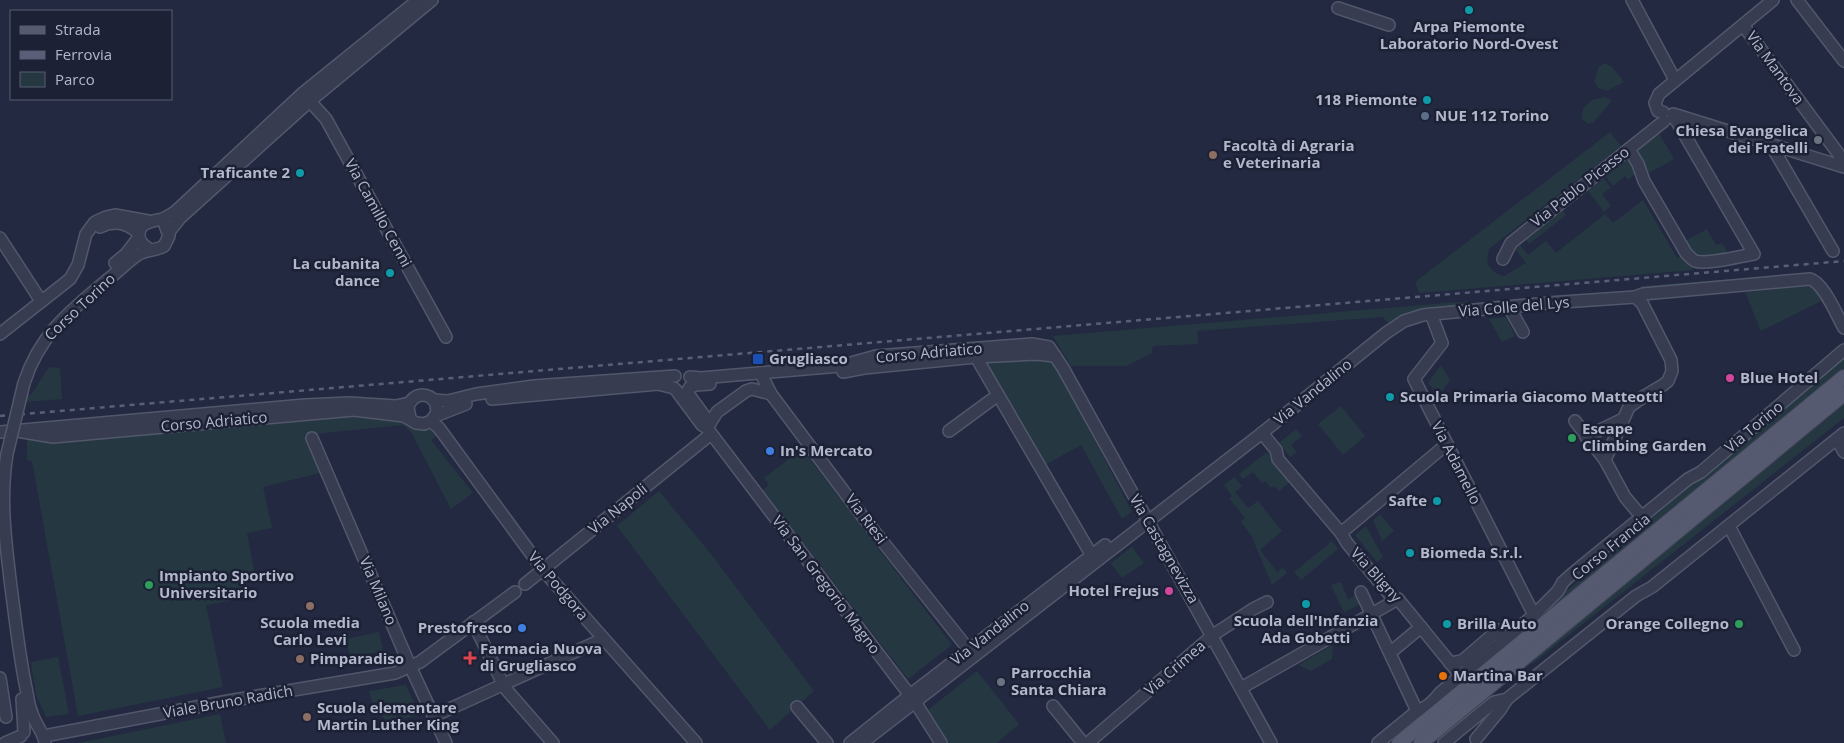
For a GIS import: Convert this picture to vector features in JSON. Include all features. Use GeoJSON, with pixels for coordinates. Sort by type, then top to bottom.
{"type":"FeatureCollection","features":[{"type":"Feature","properties":{"kind":"main road","name":"Corso Francia"},"geometry":{"type":"LineString","coordinates":[[1421,743],[1469,686],[1844,377]]}},
{"type":"Feature","properties":{"kind":"main road","name":"Corso Francia"},"geometry":{"type":"LineString","coordinates":[[1469,686],[1844,394]]}},
{"type":"Feature","properties":{"kind":"main road","name":"Corso Francia"},"geometry":{"type":"LineString","coordinates":[[1399,743],[1450,710]]}},
{"type":"Feature","properties":{"kind":"street","name":"Corso Torino"},"geometry":{"type":"LineString","coordinates":[[43,737],[32,716],[26,691],[2,514],[3,455],[27,358],[43,332],[65,308],[126,254],[139,235],[140,228],[175,212],[418,0]]}},
{"type":"Feature","properties":{"kind":"street","name":"Corso Torino"},"geometry":{"type":"LineString","coordinates":[[21,384],[35,354],[53,328],[76,306],[126,264],[149,249],[154,250],[164,246],[168,241],[168,232],[180,218],[306,97],[432,0]]}},
{"type":"Feature","properties":{"kind":"street"},"geometry":{"type":"LineString","coordinates":[[1632,0],[1675,80]]}},
{"type":"Feature","properties":{"kind":"street"},"geometry":{"type":"LineString","coordinates":[[1797,0],[1842,55]]}},
{"type":"Feature","properties":{"kind":"street"},"geometry":{"type":"LineString","coordinates":[[1629,149],[1651,194],[1686,253],[1691,258],[1697,262],[1754,254],[1676,120],[1658,111],[1655,103],[1656,98],[1675,80],[1768,2]]}},
{"type":"Feature","properties":{"kind":"street"},"geometry":{"type":"LineString","coordinates":[[1338,8],[1389,26]]}},
{"type":"Feature","properties":{"kind":"street","name":"Via Mantova"},"geometry":{"type":"LineString","coordinates":[[1742,25],[1842,163]]}},
{"type":"Feature","properties":{"kind":"street","name":"Via Camillo Cenni"},"geometry":{"type":"LineString","coordinates":[[306,97],[326,119],[446,337]]}},
{"type":"Feature","properties":{"kind":"street"},"geometry":{"type":"LineString","coordinates":[[1668,116],[1842,163]]}},
{"type":"Feature","properties":{"kind":"street","name":"Via Pablo Picasso"},"geometry":{"type":"LineString","coordinates":[[1503,260],[1510,243],[1668,116]]}},
{"type":"Feature","properties":{"kind":"street"},"geometry":{"type":"LineString","coordinates":[[1771,144],[1832,252]]}},
{"type":"Feature","properties":{"kind":"street"},"geometry":{"type":"LineString","coordinates":[[0,334],[70,279],[74,273],[86,234],[95,222],[106,217],[119,215],[153,221],[166,226],[168,232]]}},
{"type":"Feature","properties":{"kind":"street"},"geometry":{"type":"LineString","coordinates":[[85,241],[96,230],[109,223],[126,225],[139,235],[142,244],[149,249]]}},
{"type":"Feature","properties":{"kind":"street"},"geometry":{"type":"LineString","coordinates":[[0,238],[41,301]]}},
{"type":"Feature","properties":{"kind":"street","name":"Via Colle del Lys"},"geometry":{"type":"LineString","coordinates":[[1395,326],[1414,317],[1431,314],[1635,297],[1642,294],[1810,279],[1820,286],[1844,328]]}},
{"type":"Feature","properties":{"kind":"street"},"geometry":{"type":"LineString","coordinates":[[1605,460],[1629,407],[1668,381],[1672,371],[1671,360],[1642,303],[1635,297]]}},
{"type":"Feature","properties":{"kind":"street"},"geometry":{"type":"LineString","coordinates":[[1509,307],[1523,332]]}},
{"type":"Feature","properties":{"kind":"street","name":"Via Adamello"},"geometry":{"type":"LineString","coordinates":[[1431,314],[1442,343],[1414,380],[1534,614]]}},
{"type":"Feature","properties":{"kind":"street","name":"Via Vandalino"},"geometry":{"type":"LineString","coordinates":[[850,743],[912,698],[1093,558],[1136,531],[1395,326]]}},
{"type":"Feature","properties":{"kind":"street","name":"Corso Adriatico"},"geometry":{"type":"LineString","coordinates":[[684,387],[701,378],[840,366],[876,356],[1032,344],[1049,347],[1054,356]]}},
{"type":"Feature","properties":{"kind":"street","name":"Via Torino"},"geometry":{"type":"LineString","coordinates":[[1450,662],[1462,662],[1534,614],[1558,591],[1563,582],[1572,574],[1688,478],[1701,472],[1844,350]]}},
{"type":"Feature","properties":{"kind":"street","name":"Corso Adriatico"},"geometry":{"type":"LineString","coordinates":[[0,432],[43,427],[354,410],[381,412],[410,418],[416,423],[421,424],[455,407],[504,397],[658,384],[684,387],[763,378],[846,372],[873,367],[976,357],[1036,354],[1054,356]]}},
{"type":"Feature","properties":{"kind":"street","name":"Via Castagnevizza"},"geometry":{"type":"LineString","coordinates":[[1054,356],[1063,368],[1271,743]]}},
{"type":"Feature","properties":{"kind":"street","name":"Corso Adriatico"},"geometry":{"type":"LineString","coordinates":[[976,357],[1093,558]]}},
{"type":"Feature","properties":{"kind":"street","name":"Corso Adriatico"},"geometry":{"type":"LineString","coordinates":[[188,419],[349,403],[396,406],[409,403],[413,398],[420,395],[428,396],[433,400],[448,401],[476,394],[534,386],[675,376],[683,373],[684,387]]}},
{"type":"Feature","properties":{"kind":"street","name":"Via Riesi"},"geometry":{"type":"LineString","coordinates":[[763,378],[771,394],[863,517],[971,653]]}},
{"type":"Feature","properties":{"kind":"street","name":"Via San Gregorio Magno"},"geometry":{"type":"LineString","coordinates":[[684,387],[702,425],[709,431],[912,698],[942,743]]}},
{"type":"Feature","properties":{"kind":"street","name":"Via Napoli"},"geometry":{"type":"LineString","coordinates":[[525,584],[709,431],[717,412],[746,390],[752,389],[771,394]]}},
{"type":"Feature","properties":{"kind":"street"},"geometry":{"type":"LineString","coordinates":[[948,432],[998,394]]}},
{"type":"Feature","properties":{"kind":"street"},"geometry":{"type":"LineString","coordinates":[[433,400],[437,408],[433,419]]}},
{"type":"Feature","properties":{"kind":"street"},"geometry":{"type":"LineString","coordinates":[[409,403],[408,411],[410,418]]}},
{"type":"Feature","properties":{"kind":"street","name":"Via Podgora"},"geometry":{"type":"LineString","coordinates":[[433,419],[543,570],[696,743]]}},
{"type":"Feature","properties":{"kind":"street"},"geometry":{"type":"LineString","coordinates":[[1586,437],[1623,419]]}},
{"type":"Feature","properties":{"kind":"street"},"geometry":{"type":"LineString","coordinates":[[1575,421],[1605,460],[1625,497],[1642,516]]}},
{"type":"Feature","properties":{"kind":"street","name":"Via Bligny"},"geometry":{"type":"LineString","coordinates":[[1262,433],[1276,450],[1278,459],[1341,533],[1390,595],[1398,599],[1490,713]]}},
{"type":"Feature","properties":{"kind":"street"},"geometry":{"type":"LineString","coordinates":[[1444,743],[1463,727],[1490,713],[1841,436],[1844,452]]}},
{"type":"Feature","properties":{"kind":"street","name":"Via Milano"},"geometry":{"type":"LineString","coordinates":[[312,438],[410,666],[446,743]]}},
{"type":"Feature","properties":{"kind":"street"},"geometry":{"type":"LineString","coordinates":[[1341,533],[1446,444]]}},
{"type":"Feature","properties":{"kind":"street"},"geometry":{"type":"LineString","coordinates":[[1729,526],[1794,650]]}},
{"type":"Feature","properties":{"kind":"street"},"geometry":{"type":"LineString","coordinates":[[0,548],[24,713],[22,737],[5,743]]}},
{"type":"Feature","properties":{"kind":"street"},"geometry":{"type":"LineString","coordinates":[[410,666],[420,662],[515,592]]}},
{"type":"Feature","properties":{"kind":"street"},"geometry":{"type":"LineString","coordinates":[[1361,592],[1373,613],[1417,711]]}},
{"type":"Feature","properties":{"kind":"street"},"geometry":{"type":"LineString","coordinates":[[1241,688],[1398,599]]}},
{"type":"Feature","properties":{"kind":"street","name":"Via Crimea"},"geometry":{"type":"LineString","coordinates":[[1088,743],[1213,636],[1253,609],[1267,602]]}},
{"type":"Feature","properties":{"kind":"street"},"geometry":{"type":"LineString","coordinates":[[473,622],[503,685],[553,743]]}},
{"type":"Feature","properties":{"kind":"street"},"geometry":{"type":"LineString","coordinates":[[1390,652],[1421,627]]}},
{"type":"Feature","properties":{"kind":"street","name":"Via Torino"},"geometry":{"type":"LineString","coordinates":[[1469,686],[1502,634]]}},
{"type":"Feature","properties":{"kind":"street"},"geometry":{"type":"LineString","coordinates":[[434,716],[603,639]]}},
{"type":"Feature","properties":{"kind":"street","name":"Viale Bruno Radich"},"geometry":{"type":"LineString","coordinates":[[22,737],[33,728],[43,737],[228,701],[395,673],[410,666]]}},
{"type":"Feature","properties":{"kind":"street"},"geometry":{"type":"LineString","coordinates":[[0,678],[6,717]]}},
{"type":"Feature","properties":{"kind":"street","name":"Corso Francia"},"geometry":{"type":"LineString","coordinates":[[1378,743],[1417,711],[1469,686]]}},
{"type":"Feature","properties":{"kind":"street","name":"Via Vandalino"},"geometry":{"type":"LineString","coordinates":[[862,743],[912,698]]}},
{"type":"Feature","properties":{"kind":"street"},"geometry":{"type":"LineString","coordinates":[[1053,706],[1083,743]]}},
{"type":"Feature","properties":{"kind":"street"},"geometry":{"type":"LineString","coordinates":[[798,707],[827,743]]}},
{"type":"Feature","properties":{"kind":"street"},"geometry":{"type":"LineString","coordinates":[[1450,710],[1477,741],[1490,713]]}},
{"type":"Feature","properties":{"kind":"green space"},"geometry":{"type":"Polygon","coordinates":[[[1605,63],[1612,67],[1624,82],[1607,91],[1598,88],[1594,81],[1599,66],[1605,63]]]}},
{"type":"Feature","properties":{"kind":"green space"},"geometry":{"type":"Polygon","coordinates":[[[1604,97],[1612,100],[1594,122],[1588,124],[1582,119],[1583,108],[1592,100],[1604,97]]]}},
{"type":"Feature","properties":{"kind":"green space"},"geometry":{"type":"Polygon","coordinates":[[[1610,132],[1621,146],[1490,248],[1487,258],[1489,266],[1499,275],[1504,276],[1526,263],[1515,249],[1520,245],[1528,255],[1546,241],[1556,253],[1605,214],[1613,223],[1643,200],[1677,258],[1684,254],[1693,270],[1419,293],[1415,282],[1610,132]]]}},
{"type":"Feature","properties":{"kind":"green space"},"geometry":{"type":"Polygon","coordinates":[[[1659,133],[1674,159],[1649,173],[1638,154],[1639,149],[1659,133]]]}},
{"type":"Feature","properties":{"kind":"green space"},"geometry":{"type":"Polygon","coordinates":[[[1628,159],[1636,173],[1628,180],[1625,176],[1613,186],[1606,177],[1628,159]]]}},
{"type":"Feature","properties":{"kind":"green space"},"geometry":{"type":"Polygon","coordinates":[[[1604,179],[1611,188],[1602,194],[1611,206],[1604,212],[1588,191],[1604,179]]]}},
{"type":"Feature","properties":{"kind":"green space"},"geometry":{"type":"Polygon","coordinates":[[[1563,211],[1566,215],[1529,244],[1526,240],[1563,211]]]}},
{"type":"Feature","properties":{"kind":"green space"},"geometry":{"type":"Polygon","coordinates":[[[1707,229],[1716,245],[1722,243],[1728,253],[1716,254],[1715,258],[1698,259],[1684,242],[1707,229]]]}},
{"type":"Feature","properties":{"kind":"green space"},"geometry":{"type":"Polygon","coordinates":[[[1815,273],[1823,285],[1819,280],[1641,289],[1641,286],[1815,273]]]}},
{"type":"Feature","properties":{"kind":"green space"},"geometry":{"type":"Polygon","coordinates":[[[1813,286],[1821,301],[1761,331],[1745,292],[1813,286]]]}},
{"type":"Feature","properties":{"kind":"green space"},"geometry":{"type":"Polygon","coordinates":[[[1458,302],[1483,304],[1410,312],[1391,326],[1383,317],[1197,331],[1198,344],[1154,346],[1152,353],[1126,366],[1071,366],[1053,336],[1458,302]]]}},
{"type":"Feature","properties":{"kind":"green space"},"geometry":{"type":"Polygon","coordinates":[[[1506,317],[1515,336],[1502,342],[1489,319],[1506,317]]]}},
{"type":"Feature","properties":{"kind":"green space"},"geometry":{"type":"Polygon","coordinates":[[[1844,355],[1844,368],[1529,626],[1537,616],[1844,355]]]}},
{"type":"Feature","properties":{"kind":"green space"},"geometry":{"type":"Polygon","coordinates":[[[1035,356],[1048,360],[1058,370],[1132,512],[1122,519],[1081,445],[1043,466],[982,361],[1035,356]]]}},
{"type":"Feature","properties":{"kind":"green space"},"geometry":{"type":"Polygon","coordinates":[[[1441,365],[1450,380],[1439,395],[1428,383],[1441,365]]]}},
{"type":"Feature","properties":{"kind":"green space"},"geometry":{"type":"Polygon","coordinates":[[[49,367],[60,368],[62,399],[25,402],[27,396],[31,395],[49,367]]]}},
{"type":"Feature","properties":{"kind":"green space"},"geometry":{"type":"Polygon","coordinates":[[[1844,401],[1844,418],[1532,664],[1530,659],[1844,401]]]}},
{"type":"Feature","properties":{"kind":"green space"},"geometry":{"type":"Polygon","coordinates":[[[1341,406],[1365,436],[1343,455],[1318,424],[1341,406]]]}},
{"type":"Feature","properties":{"kind":"green space","name":"Impianto Sportivo Universitario"},"geometry":{"type":"Polygon","coordinates":[[[375,413],[432,429],[438,435],[431,440],[473,493],[451,509],[411,432],[403,425],[304,435],[320,473],[263,487],[272,528],[247,533],[254,570],[234,600],[206,605],[223,687],[78,716],[32,461],[27,460],[27,437],[375,413]]]}},
{"type":"Feature","properties":{"kind":"green space"},"geometry":{"type":"Polygon","coordinates":[[[1296,429],[1302,436],[1291,445],[1297,452],[1290,457],[1279,443],[1296,429]]]}},
{"type":"Feature","properties":{"kind":"green space"},"geometry":{"type":"Polygon","coordinates":[[[802,449],[952,645],[908,679],[763,490],[769,485],[764,478],[802,449]]]}},
{"type":"Feature","properties":{"kind":"green space"},"geometry":{"type":"Polygon","coordinates":[[[1267,452],[1290,482],[1279,491],[1275,486],[1271,488],[1265,481],[1262,483],[1253,472],[1243,479],[1239,474],[1267,452]]]}},
{"type":"Feature","properties":{"kind":"green space"},"geometry":{"type":"Polygon","coordinates":[[[1234,477],[1242,486],[1235,492],[1248,508],[1258,501],[1282,531],[1260,550],[1277,572],[1283,568],[1287,573],[1272,585],[1251,535],[1241,522],[1245,518],[1229,498],[1232,496],[1224,485],[1234,477]]]}},
{"type":"Feature","properties":{"kind":"green space"},"geometry":{"type":"Polygon","coordinates":[[[659,491],[711,554],[814,691],[770,730],[617,526],[659,491]]]}},
{"type":"Feature","properties":{"kind":"green space"},"geometry":{"type":"Polygon","coordinates":[[[1380,514],[1394,531],[1382,541],[1373,520],[1380,514]]]}},
{"type":"Feature","properties":{"kind":"green space"},"geometry":{"type":"Polygon","coordinates":[[[1366,526],[1383,557],[1377,562],[1355,535],[1366,526]]]}},
{"type":"Feature","properties":{"kind":"green space"},"geometry":{"type":"Polygon","coordinates":[[[1332,541],[1338,549],[1301,580],[1294,572],[1332,541]]]}},
{"type":"Feature","properties":{"kind":"green space"},"geometry":{"type":"Polygon","coordinates":[[[1132,547],[1144,563],[1122,578],[1111,563],[1132,547]]]}},
{"type":"Feature","properties":{"kind":"green space"},"geometry":{"type":"Polygon","coordinates":[[[1341,582],[1348,599],[1359,594],[1363,603],[1344,612],[1331,585],[1341,582]]]}},
{"type":"Feature","properties":{"kind":"green space"},"geometry":{"type":"Polygon","coordinates":[[[379,632],[383,651],[350,657],[346,639],[379,632]]]}},
{"type":"Feature","properties":{"kind":"green space"},"geometry":{"type":"Polygon","coordinates":[[[1333,645],[1332,659],[1311,671],[1298,665],[1333,645]]]}},
{"type":"Feature","properties":{"kind":"green space"},"geometry":{"type":"Polygon","coordinates":[[[58,657],[69,714],[46,717],[36,695],[31,662],[58,657]]]}},
{"type":"Feature","properties":{"kind":"green space"},"geometry":{"type":"Polygon","coordinates":[[[977,671],[1019,724],[997,743],[949,743],[928,710],[977,671]]]}},
{"type":"Feature","properties":{"kind":"green space"},"geometry":{"type":"Polygon","coordinates":[[[406,685],[419,715],[388,722],[374,709],[369,691],[406,685]]]}},
{"type":"Feature","properties":{"kind":"green space"},"geometry":{"type":"Polygon","coordinates":[[[220,714],[226,743],[79,743],[220,714]]]}},
{"type":"Feature","properties":{"kind":"railway"},"geometry":{"type":"LineString","coordinates":[[0,416],[1844,261]]}},
{"type":"Feature","properties":{"kind":"place","name":"Arpa Piemonte Laboratorio Nord-Ovest"},"geometry":{"type":"Point","coordinates":[1469,10]}},
{"type":"Feature","properties":{"kind":"place","name":"118 Piemonte"},"geometry":{"type":"Point","coordinates":[1427,100]}},
{"type":"Feature","properties":{"kind":"place","name":"NUE 112 Torino"},"geometry":{"type":"Point","coordinates":[1425,116]}},
{"type":"Feature","properties":{"kind":"place","name":"Chiesa Evangelica dei Fratelli"},"geometry":{"type":"Point","coordinates":[1818,140]}},
{"type":"Feature","properties":{"kind":"place","name":"Facoltà di Agraria e Veterinaria"},"geometry":{"type":"Point","coordinates":[1213,155]}},
{"type":"Feature","properties":{"kind":"place","name":"Traficante 2"},"geometry":{"type":"Point","coordinates":[300,173]}},
{"type":"Feature","properties":{"kind":"place","name":"La cubanita dance"},"geometry":{"type":"Point","coordinates":[390,273]}},
{"type":"Feature","properties":{"kind":"place","name":"Grugliasco"},"geometry":{"type":"Point","coordinates":[758,359]}},
{"type":"Feature","properties":{"kind":"place","name":"Blue Hotel"},"geometry":{"type":"Point","coordinates":[1730,378]}},
{"type":"Feature","properties":{"kind":"place","name":"Scuola Primaria Giacomo Matteotti"},"geometry":{"type":"Point","coordinates":[1390,397]}},
{"type":"Feature","properties":{"kind":"place","name":"Escape Climbing Garden"},"geometry":{"type":"Point","coordinates":[1572,438]}},
{"type":"Feature","properties":{"kind":"place","name":"In's Mercato"},"geometry":{"type":"Point","coordinates":[770,451]}},
{"type":"Feature","properties":{"kind":"place","name":"Safte"},"geometry":{"type":"Point","coordinates":[1437,501]}},
{"type":"Feature","properties":{"kind":"place","name":"Biomeda S.r.l."},"geometry":{"type":"Point","coordinates":[1410,553]}},
{"type":"Feature","properties":{"kind":"place","name":"Impianto Sportivo Universitario"},"geometry":{"type":"Point","coordinates":[149,585]}},
{"type":"Feature","properties":{"kind":"place","name":"Hotel Frejus"},"geometry":{"type":"Point","coordinates":[1169,591]}},
{"type":"Feature","properties":{"kind":"place","name":"Scuola dell'Infanzia Ada Gobetti"},"geometry":{"type":"Point","coordinates":[1306,604]}},
{"type":"Feature","properties":{"kind":"place","name":"Scuola media Carlo Levi"},"geometry":{"type":"Point","coordinates":[310,606]}},
{"type":"Feature","properties":{"kind":"place","name":"Brilla Auto"},"geometry":{"type":"Point","coordinates":[1447,624]}},
{"type":"Feature","properties":{"kind":"place","name":"Orange Collegno"},"geometry":{"type":"Point","coordinates":[1739,624]}},
{"type":"Feature","properties":{"kind":"place","name":"Prestofresco"},"geometry":{"type":"Point","coordinates":[522,628]}},
{"type":"Feature","properties":{"kind":"place","name":"Farmacia Nuova di Grugliasco"},"geometry":{"type":"Point","coordinates":[470,658]}},
{"type":"Feature","properties":{"kind":"place","name":"Pimparadiso"},"geometry":{"type":"Point","coordinates":[300,659]}},
{"type":"Feature","properties":{"kind":"place","name":"Martina Bar"},"geometry":{"type":"Point","coordinates":[1443,676]}},
{"type":"Feature","properties":{"kind":"place","name":"Parrocchia Santa Chiara"},"geometry":{"type":"Point","coordinates":[1001,682]}},
{"type":"Feature","properties":{"kind":"place","name":"Scuola elementare Martin Luther King"},"geometry":{"type":"Point","coordinates":[307,717]}}]}
